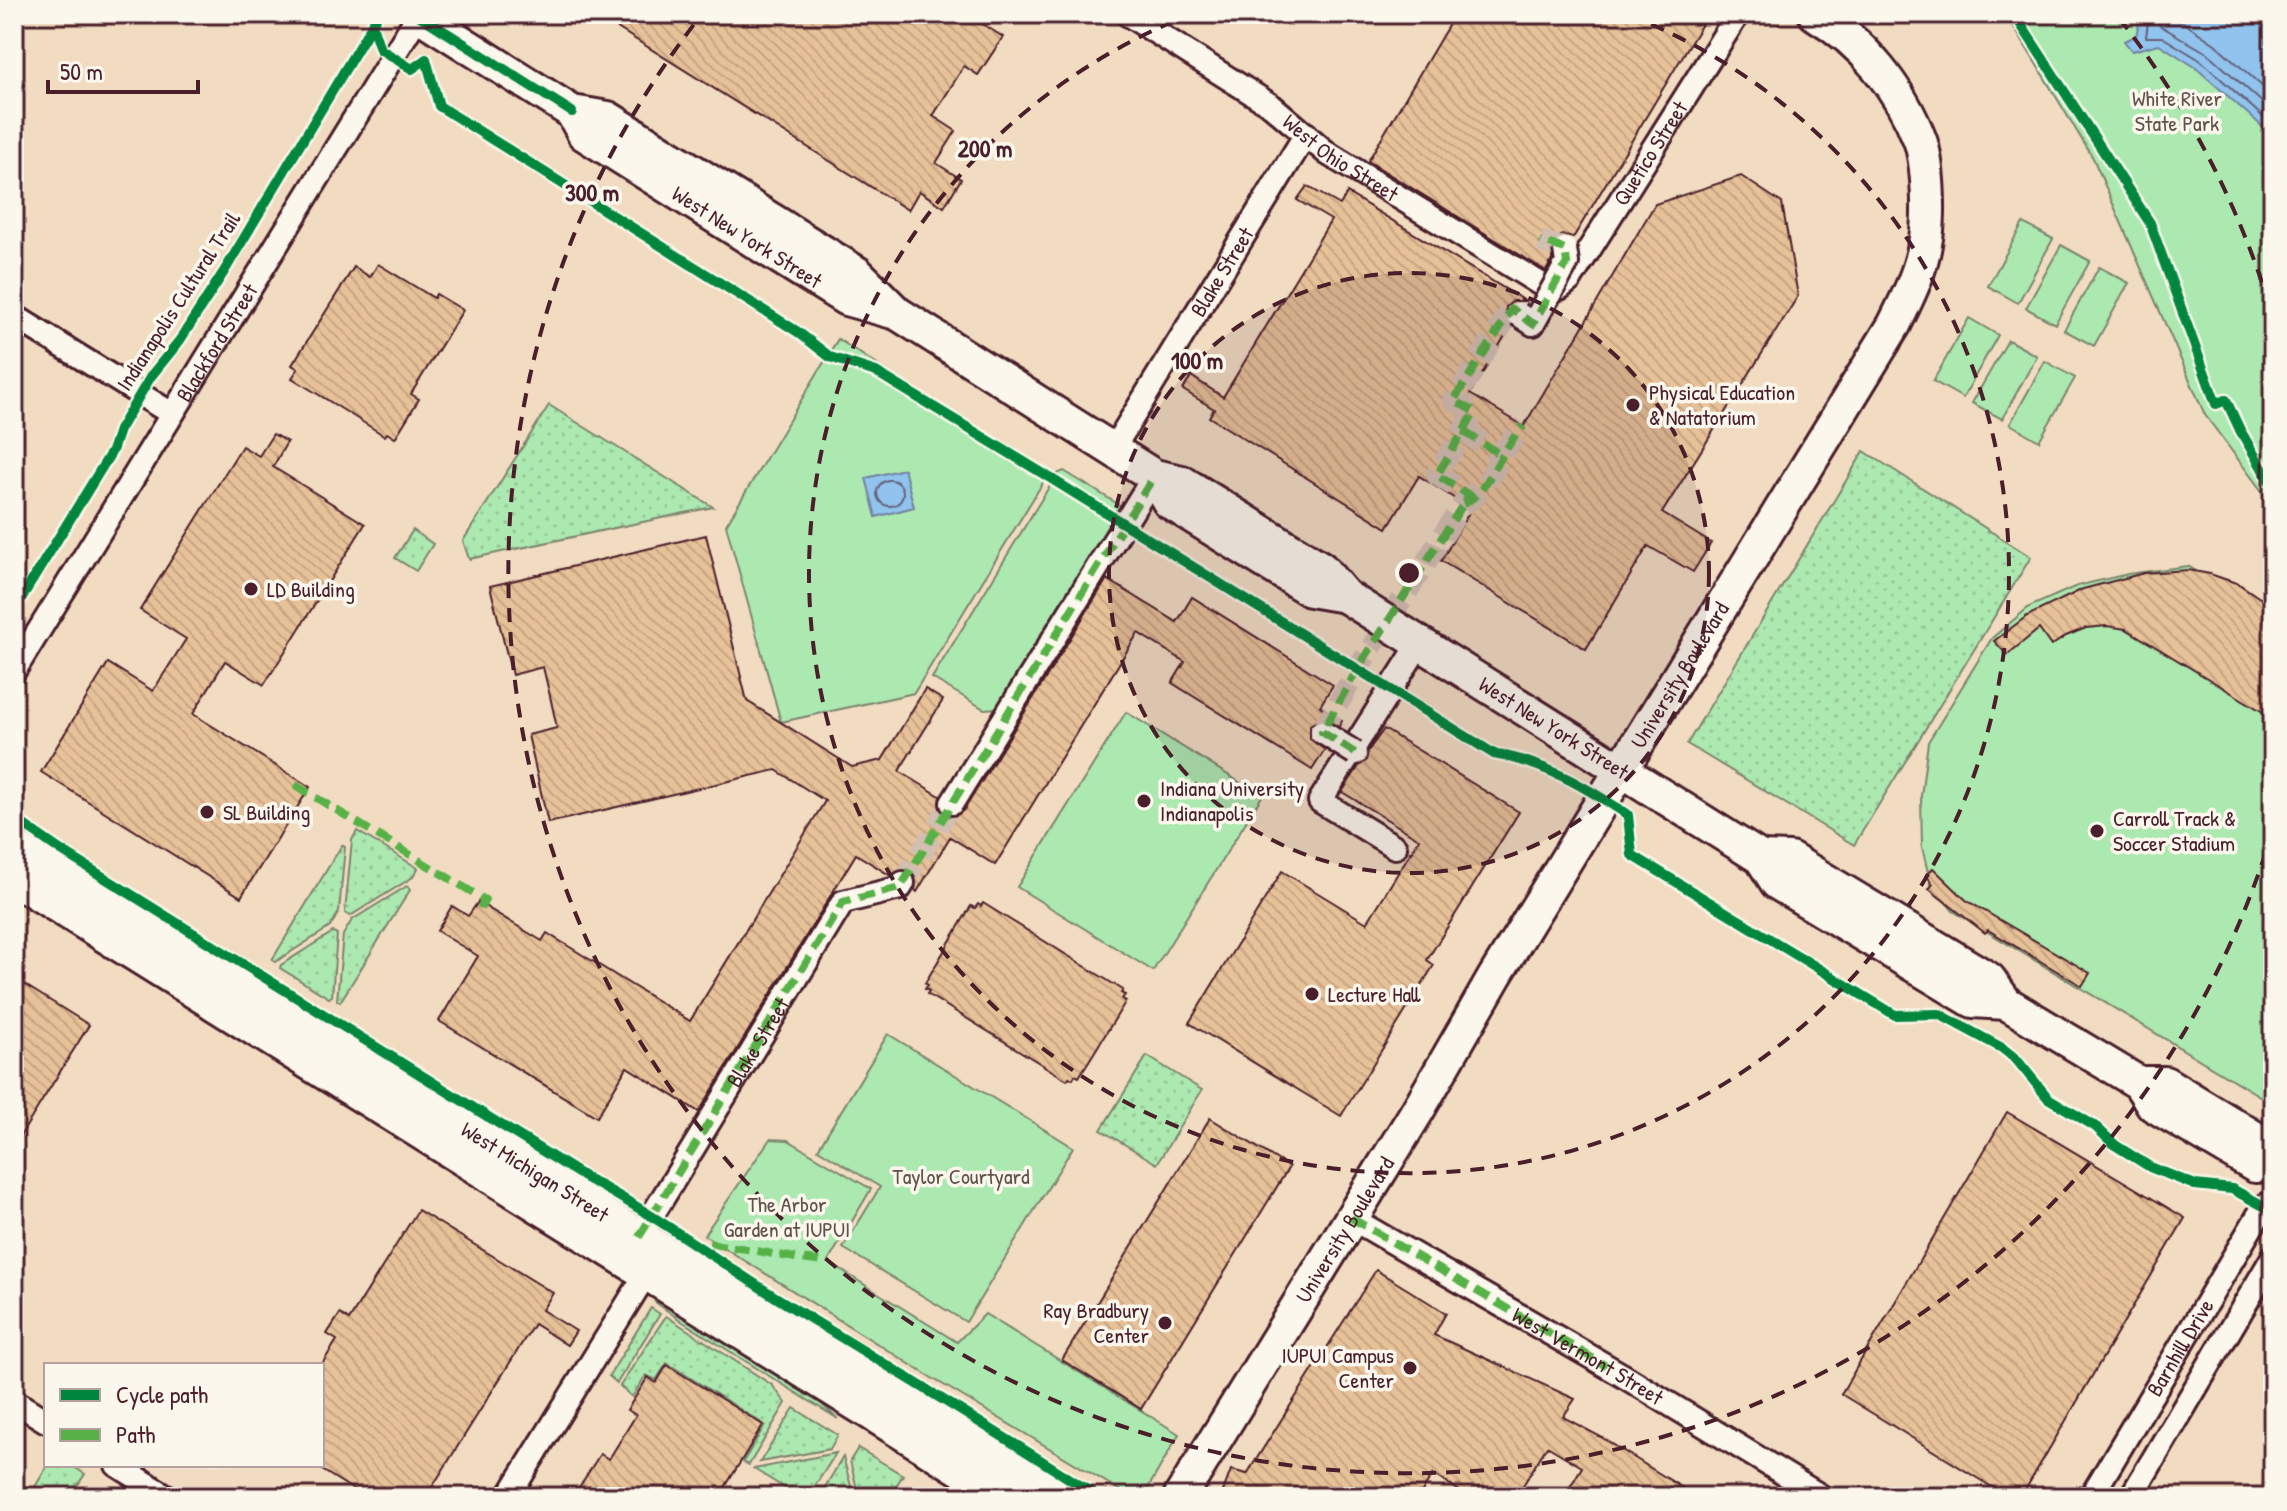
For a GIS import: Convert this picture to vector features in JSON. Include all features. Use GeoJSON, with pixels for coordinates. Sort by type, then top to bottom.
{"type":"FeatureCollection","features":[{"type":"Feature","properties":{"kind":"main road","name":"West New York Street"},"geometry":{"type":"LineString","coordinates":[[418,14],[572,112],[584,134],[846,299],[897,313],[1154,476],[1182,482],[1321,568],[1345,596],[1761,858],[1790,859],[1989,979],[2006,1003],[2139,1083],[2153,1105],[2255,1166],[2273,1165]]}},
{"type":"Feature","properties":{"kind":"main road","name":"University Boulevard"},"geometry":{"type":"LineString","coordinates":[[1180,1497],[1894,325],[1914,284],[1926,238],[1928,199],[1921,142],[1892,87],[1858,43],[1815,14]]}},
{"type":"Feature","properties":{"kind":"main road","name":"West Michigan Street"},"geometry":{"type":"LineString","coordinates":[[14,847],[1058,1497]]}},
{"type":"Feature","properties":{"kind":"main road","name":"West Michigan Street"},"geometry":{"type":"LineString","coordinates":[[14,879],[1005,1497]]}},
{"type":"Feature","properties":{"kind":"main road","name":"West New York Street"},"geometry":{"type":"LineString","coordinates":[[2139,1083],[2165,1083],[2265,1144],[2273,1158]]}},
{"type":"Feature","properties":{"kind":"street","name":"Blackford Street"},"geometry":{"type":"LineString","coordinates":[[14,671],[418,14]]}},
{"type":"Feature","properties":{"kind":"street","name":"West Ohio Street"},"geometry":{"type":"LineString","coordinates":[[1127,14],[1272,106],[1327,153],[1547,288],[1560,288]]}},
{"type":"Feature","properties":{"kind":"street","name":"Quetico Street"},"geometry":{"type":"LineString","coordinates":[[1560,288],[1570,280],[1738,14]]}},
{"type":"Feature","properties":{"kind":"street","name":"Blake Street"},"geometry":{"type":"LineString","coordinates":[[1113,449],[1306,134]]}},
{"type":"Feature","properties":{"kind":"street"},"geometry":{"type":"LineString","coordinates":[[1518,314],[1533,324],[1567,263],[1565,249]]}},
{"type":"Feature","properties":{"kind":"street"},"geometry":{"type":"LineString","coordinates":[[14,316],[172,414]]}},
{"type":"Feature","properties":{"kind":"street"},"geometry":{"type":"LineString","coordinates":[[952,803],[1154,476]]}},
{"type":"Feature","properties":{"kind":"street"},"geometry":{"type":"LineString","coordinates":[[1395,847],[1320,801],[1420,643]]}},
{"type":"Feature","properties":{"kind":"street"},"geometry":{"type":"LineString","coordinates":[[1322,732],[1355,753]]}},
{"type":"Feature","properties":{"kind":"street","name":"Blake Street"},"geometry":{"type":"LineString","coordinates":[[639,1237],[843,902],[900,888],[903,883]]}},
{"type":"Feature","properties":{"kind":"street","name":"Barnhill Drive"},"geometry":{"type":"LineString","coordinates":[[2091,1497],[2264,1206],[2273,1203]]}},
{"type":"Feature","properties":{"kind":"street","name":"West Vermont Street"},"geometry":{"type":"LineString","coordinates":[[1351,1218],[1606,1366],[1822,1497]]}},
{"type":"Feature","properties":{"kind":"street","name":"Barnhill Drive"},"geometry":{"type":"LineString","coordinates":[[2131,1497],[2273,1257]]}},
{"type":"Feature","properties":{"kind":"street"},"geometry":{"type":"LineString","coordinates":[[508,1497],[646,1274]]}},
{"type":"Feature","properties":{"kind":"street"},"geometry":{"type":"LineString","coordinates":[[14,1401],[44,1420]]}},
{"type":"Feature","properties":{"kind":"street"},"geometry":{"type":"LineString","coordinates":[[120,1467],[168,1497]]}},
{"type":"Feature","properties":{"kind":"shaded area","name":"Indiana University Indianapolis"},"geometry":{"type":"Polygon","coordinates":[[[14,14],[2093,14],[2273,237],[2273,1497],[14,1497],[14,14]]]}},
{"type":"Feature","properties":{"kind":"green space","name":"White River State Park"},"geometry":{"type":"Polygon","coordinates":[[[2006,14],[2273,14],[2273,506],[2205,415],[2093,158],[2006,14]]]}},
{"type":"Feature","properties":{"kind":"green space"},"geometry":{"type":"Polygon","coordinates":[[[2023,223],[2053,239],[2018,303],[1988,286],[2023,223]]]}},
{"type":"Feature","properties":{"kind":"green space"},"geometry":{"type":"Polygon","coordinates":[[[2061,245],[2090,261],[2055,324],[2026,308],[2061,245]]]}},
{"type":"Feature","properties":{"kind":"green space"},"geometry":{"type":"Polygon","coordinates":[[[2099,267],[2129,283],[2094,346],[2064,330],[2099,267]]]}},
{"type":"Feature","properties":{"kind":"green space"},"geometry":{"type":"Polygon","coordinates":[[[1969,318],[1998,335],[1963,398],[1933,381],[1969,318]]]}},
{"type":"Feature","properties":{"kind":"green space"},"geometry":{"type":"Polygon","coordinates":[[[838,339],[1047,476],[914,693],[781,722],[726,525],[838,339]]]}},
{"type":"Feature","properties":{"kind":"green space"},"geometry":{"type":"Polygon","coordinates":[[[2008,340],[2037,356],[2002,419],[1972,403],[2008,340]]]}},
{"type":"Feature","properties":{"kind":"green space"},"geometry":{"type":"Polygon","coordinates":[[[2045,361],[2075,378],[2039,441],[2010,424],[2045,361]]]}},
{"type":"Feature","properties":{"kind":"green space"},"geometry":{"type":"Polygon","coordinates":[[[549,405],[713,507],[469,559],[463,541],[549,405]]]}},
{"type":"Feature","properties":{"kind":"green space"},"geometry":{"type":"Polygon","coordinates":[[[1864,451],[2031,557],[1854,845],[1687,744],[1864,451]]]}},
{"type":"Feature","properties":{"kind":"green space"},"geometry":{"type":"Polygon","coordinates":[[[1064,471],[1121,506],[999,708],[984,709],[932,678],[1057,474],[1064,471]]]}},
{"type":"Feature","properties":{"kind":"green space"},"geometry":{"type":"Polygon","coordinates":[[[413,530],[433,544],[416,571],[395,558],[413,530]]]}},
{"type":"Feature","properties":{"kind":"green space","name":"Carroll Track & Soccer Stadium"},"geometry":{"type":"Polygon","coordinates":[[[2188,566],[2273,617],[2273,1104],[1953,911],[1931,885],[1922,847],[1921,796],[1928,742],[1992,638],[2029,607],[2077,586],[2128,574],[2188,566]]]}},
{"type":"Feature","properties":{"kind":"green space"},"geometry":{"type":"Polygon","coordinates":[[[1126,712],[1262,796],[1153,971],[1017,887],[1126,712]]]}},
{"type":"Feature","properties":{"kind":"green space"},"geometry":{"type":"Polygon","coordinates":[[[357,831],[418,868],[413,877],[350,916],[345,913],[352,840],[357,831]]]}},
{"type":"Feature","properties":{"kind":"green space"},"geometry":{"type":"Polygon","coordinates":[[[342,845],[345,847],[339,912],[330,927],[275,962],[272,960],[342,845]]]}},
{"type":"Feature","properties":{"kind":"green space"},"geometry":{"type":"Polygon","coordinates":[[[407,886],[410,890],[340,1002],[337,1000],[343,935],[352,920],[407,886]]]}},
{"type":"Feature","properties":{"kind":"green space"},"geometry":{"type":"Polygon","coordinates":[[[333,932],[337,934],[332,996],[329,998],[280,968],[333,932]]]}},
{"type":"Feature","properties":{"kind":"green space","name":"Taylor Courtyard"},"geometry":{"type":"Polygon","coordinates":[[[888,1034],[1073,1147],[966,1322],[843,1248],[880,1187],[818,1149],[888,1034]]]}},
{"type":"Feature","properties":{"kind":"green space"},"geometry":{"type":"Polygon","coordinates":[[[1147,1056],[1202,1090],[1157,1164],[1101,1130],[1147,1056]]]}},
{"type":"Feature","properties":{"kind":"green space","name":"The Arbor Garden at IUPUI"},"geometry":{"type":"Polygon","coordinates":[[[770,1139],[788,1140],[871,1189],[828,1262],[957,1342],[985,1314],[1179,1434],[1143,1497],[1131,1497],[927,1375],[704,1235],[770,1139]]]}},
{"type":"Feature","properties":{"kind":"green space"},"geometry":{"type":"Polygon","coordinates":[[[661,1299],[795,1380],[838,1419],[655,1302],[661,1299]]]}},
{"type":"Feature","properties":{"kind":"green space"},"geometry":{"type":"Polygon","coordinates":[[[651,1308],[660,1314],[617,1383],[609,1376],[651,1308]]]}},
{"type":"Feature","properties":{"kind":"green space"},"geometry":{"type":"Polygon","coordinates":[[[666,1316],[772,1385],[786,1403],[749,1465],[743,1462],[765,1425],[667,1363],[656,1380],[646,1375],[632,1397],[620,1386],[666,1316]]]}},
{"type":"Feature","properties":{"kind":"green space"},"geometry":{"type":"Polygon","coordinates":[[[794,1408],[838,1435],[830,1449],[760,1462],[794,1408]]]}},
{"type":"Feature","properties":{"kind":"green space"},"geometry":{"type":"Polygon","coordinates":[[[858,1448],[903,1475],[889,1497],[859,1497],[850,1461],[858,1448]]]}},
{"type":"Feature","properties":{"kind":"green space"},"geometry":{"type":"Polygon","coordinates":[[[836,1453],[808,1497],[799,1497],[754,1469],[836,1453]]]}},
{"type":"Feature","properties":{"kind":"green space"},"geometry":{"type":"Polygon","coordinates":[[[843,1457],[854,1497],[819,1497],[843,1457]]]}},
{"type":"Feature","properties":{"kind":"green space"},"geometry":{"type":"Polygon","coordinates":[[[47,1467],[74,1467],[85,1474],[70,1497],[29,1497],[47,1467]]]}},
{"type":"Feature","properties":{"kind":"water"},"geometry":{"type":"Polygon","coordinates":[[[2141,14],[2273,14],[2273,136],[2195,67],[2159,44],[2132,51],[2124,41],[2136,36],[2141,14]]]}},
{"type":"Feature","properties":{"kind":"water"},"geometry":{"type":"Polygon","coordinates":[[[904,469],[914,507],[876,517],[866,478],[904,469]]]}},
{"type":"Feature","properties":{"kind":"building"},"geometry":{"type":"Polygon","coordinates":[[[595,14],[967,14],[1003,37],[978,75],[964,66],[933,116],[956,131],[936,163],[961,179],[944,207],[919,191],[908,210],[595,14]]]}},
{"type":"Feature","properties":{"kind":"building"},"geometry":{"type":"Polygon","coordinates":[[[1455,14],[1708,14],[1573,238],[1562,235],[1552,243],[1552,260],[1546,271],[1368,161],[1455,14]]]}},
{"type":"Feature","properties":{"kind":"building"},"geometry":{"type":"Polygon","coordinates":[[[1741,176],[1782,203],[1798,296],[1662,513],[1711,543],[1693,572],[1648,546],[1586,649],[1441,561],[1471,509],[1419,476],[1387,528],[1209,417],[1214,409],[1183,390],[1191,376],[1223,397],[1331,220],[1297,200],[1307,186],[1340,205],[1347,193],[1525,301],[1513,301],[1506,307],[1505,319],[1511,326],[1470,394],[1524,426],[1655,204],[1741,176]]]}},
{"type":"Feature","properties":{"kind":"building"},"geometry":{"type":"Polygon","coordinates":[[[378,264],[434,298],[436,294],[463,310],[411,394],[419,399],[395,438],[387,433],[385,436],[292,378],[298,369],[292,365],[354,267],[370,277],[378,264]]]}},
{"type":"Feature","properties":{"kind":"building"},"geometry":{"type":"Polygon","coordinates":[[[273,434],[287,442],[273,467],[365,524],[264,685],[225,661],[193,714],[310,787],[241,897],[41,772],[108,663],[153,691],[186,639],[140,610],[242,446],[259,456],[273,434]]]}},
{"type":"Feature","properties":{"kind":"building"},"geometry":{"type":"Polygon","coordinates":[[[706,535],[747,701],[852,767],[882,760],[925,689],[943,700],[899,771],[940,796],[939,809],[951,817],[964,810],[1107,579],[1177,622],[1192,597],[1333,685],[1320,706],[1342,721],[1339,726],[1322,718],[1310,725],[1310,739],[1325,750],[1312,770],[1172,683],[1185,662],[1138,633],[995,865],[950,837],[917,892],[916,877],[911,871],[902,869],[891,876],[856,854],[699,1112],[627,1067],[597,1117],[439,1021],[478,956],[437,931],[452,906],[468,916],[478,902],[542,941],[547,933],[690,1021],[825,801],[776,770],[548,823],[528,735],[557,728],[543,667],[512,675],[490,586],[706,535]]]}},
{"type":"Feature","properties":{"kind":"building"},"geometry":{"type":"Polygon","coordinates":[[[2188,570],[2239,584],[2273,607],[2273,718],[2126,629],[2107,626],[2086,628],[2051,646],[2039,629],[2007,655],[1994,641],[2027,616],[2083,589],[2144,573],[2188,570]]]}},
{"type":"Feature","properties":{"kind":"building","name":"Lecture Hall"},"geometry":{"type":"Polygon","coordinates":[[[1384,729],[1519,812],[1427,960],[1434,965],[1341,1116],[1189,1023],[1282,871],[1367,923],[1419,839],[1342,792],[1359,766],[1366,761],[1368,751],[1384,729]]]}},
{"type":"Feature","properties":{"kind":"building"},"geometry":{"type":"Polygon","coordinates":[[[1933,868],[1966,900],[2090,973],[2082,986],[1988,930],[1985,933],[1929,889],[1933,884],[1926,875],[1933,868]]]}},
{"type":"Feature","properties":{"kind":"building"},"geometry":{"type":"Polygon","coordinates":[[[983,903],[1123,990],[1121,993],[1125,995],[1122,999],[1126,1001],[1079,1077],[1075,1075],[1067,1080],[927,994],[929,991],[925,989],[928,985],[925,983],[971,906],[975,908],[983,903]]]}},
{"type":"Feature","properties":{"kind":"building"},"geometry":{"type":"Polygon","coordinates":[[[14,978],[89,1025],[14,1146],[14,978]]]}},
{"type":"Feature","properties":{"kind":"building"},"geometry":{"type":"Polygon","coordinates":[[[2007,1112],[2185,1218],[2021,1497],[2008,1497],[1841,1394],[2007,1112]]]}},
{"type":"Feature","properties":{"kind":"building"},"geometry":{"type":"Polygon","coordinates":[[[1210,1118],[1289,1167],[1141,1409],[1062,1360],[1210,1118]]]}},
{"type":"Feature","properties":{"kind":"building"},"geometry":{"type":"Polygon","coordinates":[[[418,1210],[553,1293],[542,1310],[576,1331],[567,1345],[534,1324],[426,1497],[365,1497],[322,1470],[323,1363],[337,1340],[327,1334],[340,1314],[349,1320],[418,1210]]]}},
{"type":"Feature","properties":{"kind":"building","name":"IUPUI Campus Center"},"geometry":{"type":"Polygon","coordinates":[[[1376,1270],[1446,1313],[1434,1335],[1575,1399],[1563,1417],[1697,1497],[1564,1497],[1582,1467],[1547,1446],[1516,1497],[1469,1497],[1433,1474],[1419,1497],[1221,1497],[1231,1470],[1247,1474],[1376,1270]]]}},
{"type":"Feature","properties":{"kind":"building"},"geometry":{"type":"Polygon","coordinates":[[[667,1365],[763,1425],[719,1497],[573,1497],[600,1454],[609,1459],[636,1415],[627,1410],[648,1377],[656,1383],[667,1365]]]}},
{"type":"Feature","properties":{"kind":"tunnel"},"geometry":{"type":"LineString","coordinates":[[1540,241],[1565,249]]}},
{"type":"Feature","properties":{"kind":"tunnel"},"geometry":{"type":"LineString","coordinates":[[1322,732],[1357,670],[1469,495],[1437,475],[1475,412],[1454,400],[1512,309],[1518,314]]}},
{"type":"Feature","properties":{"kind":"tunnel"},"geometry":{"type":"LineString","coordinates":[[1463,504],[1488,480],[1524,426]]}},
{"type":"Feature","properties":{"kind":"tunnel"},"geometry":{"type":"LineString","coordinates":[[1463,431],[1501,455]]}},
{"type":"Feature","properties":{"kind":"tunnel"},"geometry":{"type":"LineString","coordinates":[[903,883],[952,803]]}},
{"type":"Feature","properties":{"kind":"marked path"},"geometry":{"type":"LineString","coordinates":[[1355,753],[1322,732],[1357,670],[1469,495],[1437,475],[1475,412],[1454,400],[1512,309],[1533,324],[1567,263],[1565,249],[1540,241]]}},
{"type":"Feature","properties":{"kind":"marked path"},"geometry":{"type":"LineString","coordinates":[[1463,504],[1488,480],[1524,426]]}},
{"type":"Feature","properties":{"kind":"marked path"},"geometry":{"type":"LineString","coordinates":[[1463,431],[1501,455]]}},
{"type":"Feature","properties":{"kind":"marked path"},"geometry":{"type":"LineString","coordinates":[[639,1237],[843,902],[900,888],[1154,476]]}},
{"type":"Feature","properties":{"kind":"marked path"},"geometry":{"type":"LineString","coordinates":[[295,785],[485,900],[479,911]]}},
{"type":"Feature","properties":{"kind":"marked path"},"geometry":{"type":"LineString","coordinates":[[1351,1218],[1606,1366]]}},
{"type":"Feature","properties":{"kind":"marked path"},"geometry":{"type":"LineString","coordinates":[[709,1244],[827,1262]]}},
{"type":"Feature","properties":{"kind":"cycle path"},"geometry":{"type":"LineString","coordinates":[[417,14],[572,112]]}},
{"type":"Feature","properties":{"kind":"cycle path"},"geometry":{"type":"LineString","coordinates":[[2014,14],[2150,223],[2216,404],[2226,400],[2273,487]]}},
{"type":"Feature","properties":{"kind":"cycle path","name":"Indianapolis Cultural Trail"},"geometry":{"type":"LineString","coordinates":[[14,610],[112,451],[119,430],[151,376],[180,340],[225,270],[376,18]]}},
{"type":"Feature","properties":{"kind":"cycle path"},"geometry":{"type":"LineString","coordinates":[[372,25],[380,49],[412,69],[426,59],[439,106],[798,332],[830,357],[876,372],[1494,754],[1547,769],[1596,795],[1628,815],[1632,855],[1895,1015],[1939,1014],[2002,1048],[2016,1059],[2048,1098],[2096,1127],[2115,1145],[2150,1167],[2195,1185],[2232,1189],[2273,1211]]}},
{"type":"Feature","properties":{"kind":"cycle path"},"geometry":{"type":"LineString","coordinates":[[14,818],[60,850],[1098,1497]]}},
{"type":"Feature","properties":{"kind":"place","name":"Physical Education & Natatorium"},"geometry":{"type":"Point","coordinates":[1633,405]}},
{"type":"Feature","properties":{"kind":"place","name":"LD Building"},"geometry":{"type":"Point","coordinates":[251,589]}},
{"type":"Feature","properties":{"kind":"place","name":"Indiana University Indianapolis"},"geometry":{"type":"Point","coordinates":[1144,801]}},
{"type":"Feature","properties":{"kind":"place","name":"SL Building"},"geometry":{"type":"Point","coordinates":[207,812]}},
{"type":"Feature","properties":{"kind":"place","name":"Carroll Track & Soccer Stadium"},"geometry":{"type":"Point","coordinates":[2097,831]}},
{"type":"Feature","properties":{"kind":"place","name":"Lecture Hall"},"geometry":{"type":"Point","coordinates":[1312,994]}},
{"type":"Feature","properties":{"kind":"place","name":"Ray Bradbury Center"},"geometry":{"type":"Point","coordinates":[1165,1323]}},
{"type":"Feature","properties":{"kind":"place","name":"IUPUI Campus Center"},"geometry":{"type":"Point","coordinates":[1410,1368]}}]}
